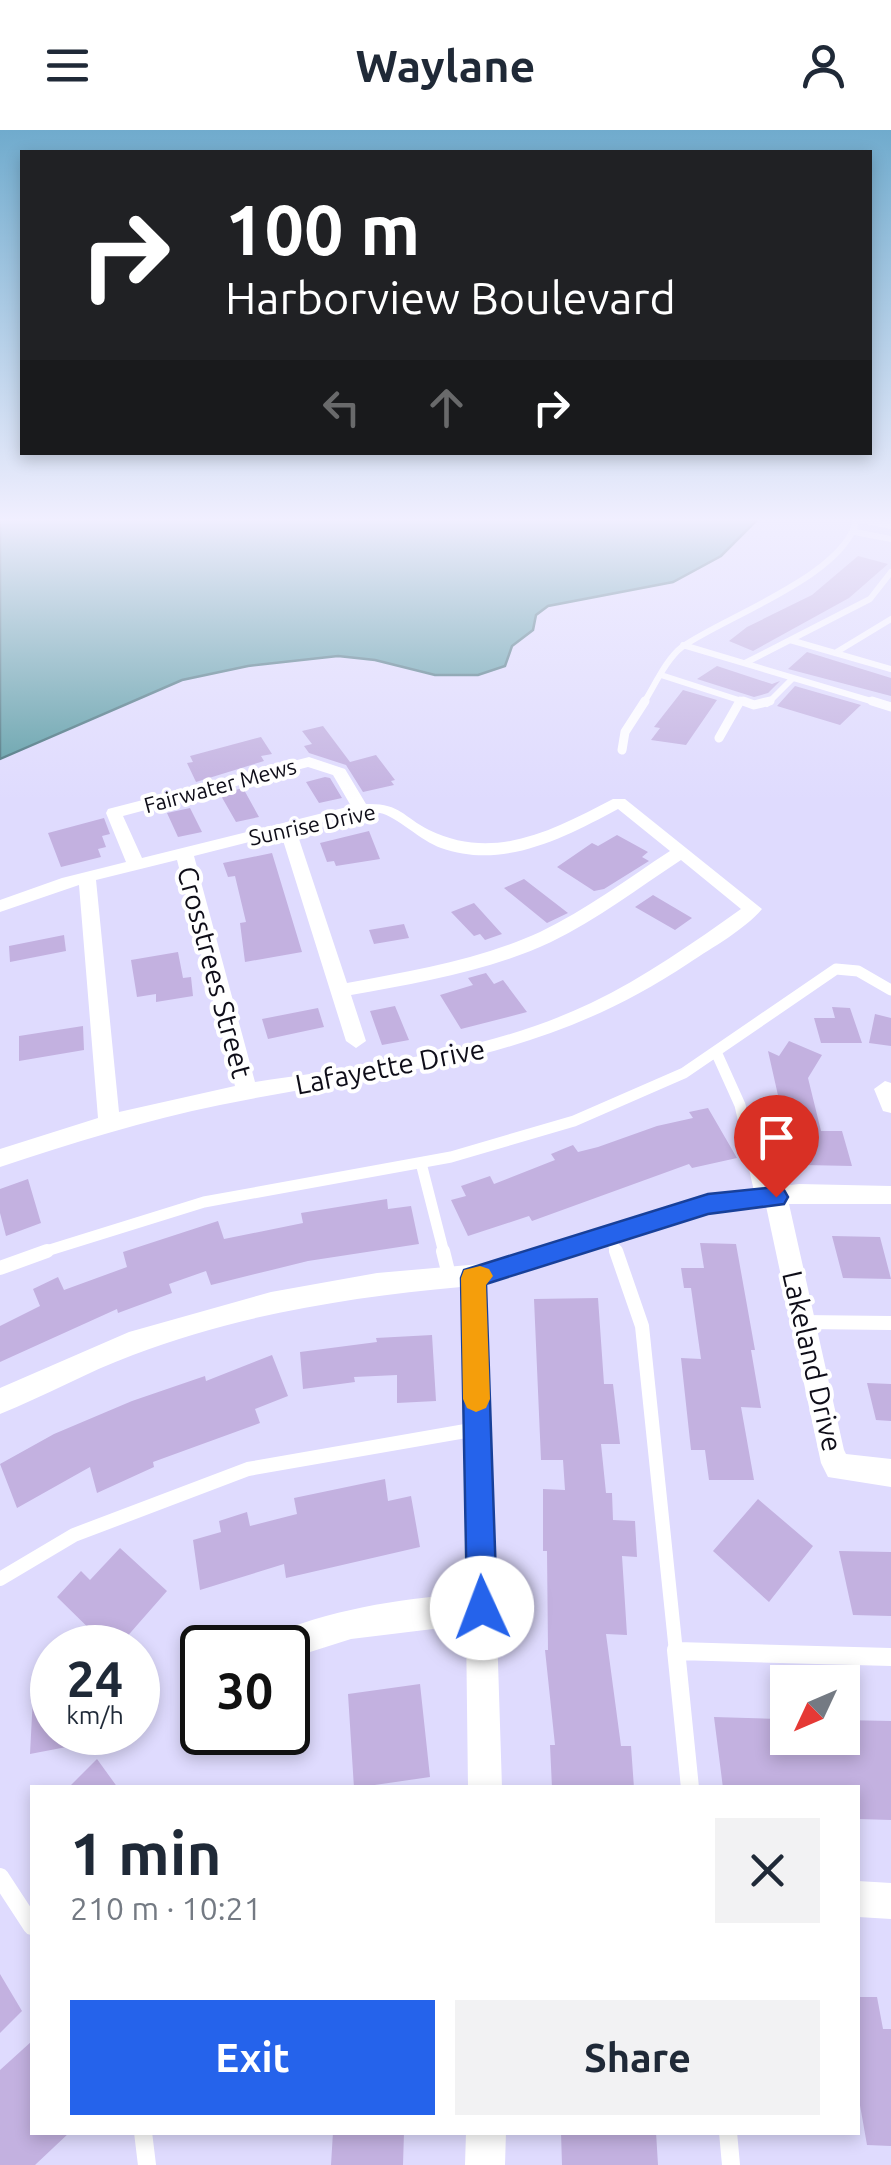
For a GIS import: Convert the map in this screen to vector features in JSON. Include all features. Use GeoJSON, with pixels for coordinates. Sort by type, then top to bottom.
{"type":"FeatureCollection","features":[{"type":"Feature","properties":{"kind":"street","name":"Fairwater Mews"},"geometry":{"type":"LineString","coordinates":[[136,866],[114,813],[309,762],[339,772],[361,809]]}},
{"type":"Feature","properties":{"kind":"street","name":"Sunrise Drive"},"geometry":{"type":"LineString","coordinates":[[0,906],[184,852],[361,809],[386,808],[417,832],[458,848],[508,850],[554,838],[619,802],[753,908]]}},
{"type":"Feature","properties":{"kind":"street"},"geometry":{"type":"LineString","coordinates":[[287,828],[356,1041]]}},
{"type":"Feature","properties":{"kind":"street","name":"Crosstrees Street"},"geometry":{"type":"LineString","coordinates":[[184,852],[247,1092]]}},
{"type":"Feature","properties":{"kind":"street"},"geometry":{"type":"LineString","coordinates":[[339,991],[411,978],[522,947],[587,913],[681,852]]}},
{"type":"Feature","properties":{"kind":"street"},"geometry":{"type":"LineString","coordinates":[[88,878],[109,1122]]}},
{"type":"Feature","properties":{"kind":"street","name":"Lafayette Drive"},"geometry":{"type":"LineString","coordinates":[[0,1158],[109,1122],[247,1092],[455,1058],[534,1034],[635,990],[753,908]]}},
{"type":"Feature","properties":{"kind":"street"},"geometry":{"type":"LineString","coordinates":[[0,1401],[60,1372],[194,1323],[377,1284],[462,1278],[708,1204],[799,1194],[891,1195]]}},
{"type":"Feature","properties":{"kind":"street","name":"Lakeland Drive"},"geometry":{"type":"LineString","coordinates":[[768,1197],[802,1322],[831,1454],[838,1467],[854,1472],[891,1472]]}},
{"type":"Feature","properties":{"kind":"street"},"geometry":{"type":"LineString","coordinates":[[462,1278],[477,1428],[486,1785]]}},
{"type":"Feature","properties":{"kind":"street"},"geometry":{"type":"LineString","coordinates":[[310,1638],[376,1620],[482,1608]]}},
{"type":"Feature","properties":{"kind":"street"},"geometry":{"type":"LineString","coordinates":[[860,1899],[891,1901]]}},
{"type":"Feature","properties":{"kind":"street"},"geometry":{"type":"LineString","coordinates":[[485,2165],[486,2135]]}},
{"type":"Feature","properties":{"kind":"lane"},"geometry":{"type":"LineString","coordinates":[[622,750],[625,732],[683,645],[745,612]]}},
{"type":"Feature","properties":{"kind":"lane"},"geometry":{"type":"LineString","coordinates":[[744,663],[845,612]]}},
{"type":"Feature","properties":{"kind":"lane"},"geometry":{"type":"LineString","coordinates":[[836,653],[891,619]]}},
{"type":"Feature","properties":{"kind":"lane"},"geometry":{"type":"LineString","coordinates":[[790,640],[891,669]]}},
{"type":"Feature","properties":{"kind":"lane"},"geometry":{"type":"LineString","coordinates":[[683,645],[891,708]]}},
{"type":"Feature","properties":{"kind":"lane"},"geometry":{"type":"LineString","coordinates":[[661,675],[740,700],[767,704],[793,678]]}},
{"type":"Feature","properties":{"kind":"lane"},"geometry":{"type":"LineString","coordinates":[[718,738],[740,700]]}},
{"type":"Feature","properties":{"kind":"lane"},"geometry":{"type":"LineString","coordinates":[[0,1268],[95,1233],[204,1202],[421,1164],[525,1137],[607,1108],[716,1054],[836,969],[858,971],[891,990]]}},
{"type":"Feature","properties":{"kind":"lane"},"geometry":{"type":"LineString","coordinates":[[716,1054],[730,1076],[768,1197]]}},
{"type":"Feature","properties":{"kind":"lane"},"geometry":{"type":"LineString","coordinates":[[421,1164],[462,1278]]}},
{"type":"Feature","properties":{"kind":"lane"},"geometry":{"type":"LineString","coordinates":[[608,1234],[623,1265],[642,1326],[690,1785]]}},
{"type":"Feature","properties":{"kind":"lane"},"geometry":{"type":"LineString","coordinates":[[802,1322],[891,1323]]}},
{"type":"Feature","properties":{"kind":"lane"},"geometry":{"type":"LineString","coordinates":[[0,1579],[74,1535],[248,1469],[477,1428]]}},
{"type":"Feature","properties":{"kind":"lane"},"geometry":{"type":"LineString","coordinates":[[677,1651],[891,1658]]}},
{"type":"Feature","properties":{"kind":"lane"},"geometry":{"type":"LineString","coordinates":[[0,1877],[30,1923]]}},
{"type":"Feature","properties":{"kind":"lane"},"geometry":{"type":"LineString","coordinates":[[143,2135],[146,2165]]}},
{"type":"Feature","properties":{"kind":"lane"},"geometry":{"type":"LineString","coordinates":[[728,2135],[731,2165]]}},
{"type":"Feature","properties":{"kind":"shaded area"},"geometry":{"type":"Polygon","coordinates":[[[0,612],[540,612],[533,630],[512,646],[505,666],[478,675],[435,675],[375,660],[338,656],[248,666],[182,680],[0,759],[0,612]]]}},
{"type":"Feature","properties":{"kind":"building"},"geometry":{"type":"Polygon","coordinates":[[[778,612],[824,612],[753,651],[729,641],[778,612]]]}},
{"type":"Feature","properties":{"kind":"building"},"geometry":{"type":"Polygon","coordinates":[[[807,652],[891,678],[891,696],[788,669],[807,652]]]}},
{"type":"Feature","properties":{"kind":"building"},"geometry":{"type":"Polygon","coordinates":[[[717,666],[772,684],[780,681],[768,693],[754,697],[697,679],[717,666]]]}},
{"type":"Feature","properties":{"kind":"building"},"geometry":{"type":"Polygon","coordinates":[[[795,686],[861,705],[840,725],[777,706],[795,686]]]}},
{"type":"Feature","properties":{"kind":"building"},"geometry":{"type":"Polygon","coordinates":[[[683,690],[717,700],[686,745],[651,740],[660,728],[654,727],[683,690]]]}},
{"type":"Feature","properties":{"kind":"building"},"geometry":{"type":"Polygon","coordinates":[[[323,726],[350,762],[376,755],[395,780],[391,781],[394,785],[363,792],[346,765],[309,753],[304,746],[312,744],[302,731],[323,726]]]}},
{"type":"Feature","properties":{"kind":"building"},"geometry":{"type":"Polygon","coordinates":[[[261,737],[272,754],[261,756],[264,761],[196,782],[187,763],[193,762],[190,756],[261,737]]]}},
{"type":"Feature","properties":{"kind":"building"},"geometry":{"type":"Polygon","coordinates":[[[330,778],[342,798],[319,803],[306,782],[330,778]]]}},
{"type":"Feature","properties":{"kind":"building"},"geometry":{"type":"Polygon","coordinates":[[[243,788],[259,817],[236,822],[220,794],[243,788]]]}},
{"type":"Feature","properties":{"kind":"building"},"geometry":{"type":"Polygon","coordinates":[[[190,808],[202,832],[178,837],[167,813],[190,808]]]}},
{"type":"Feature","properties":{"kind":"building"},"geometry":{"type":"Polygon","coordinates":[[[104,818],[110,834],[102,836],[106,847],[98,849],[101,857],[61,867],[48,833],[104,818]]]}},
{"type":"Feature","properties":{"kind":"building"},"geometry":{"type":"Polygon","coordinates":[[[369,831],[380,859],[336,866],[334,861],[327,862],[320,843],[369,831]]]}},
{"type":"Feature","properties":{"kind":"building"},"geometry":{"type":"Polygon","coordinates":[[[617,835],[648,852],[642,857],[649,861],[604,889],[594,891],[557,867],[592,843],[598,846],[617,835]]]}},
{"type":"Feature","properties":{"kind":"building"},"geometry":{"type":"Polygon","coordinates":[[[272,853],[302,952],[245,962],[240,923],[246,922],[235,876],[228,877],[223,863],[272,853]]]}},
{"type":"Feature","properties":{"kind":"building"},"geometry":{"type":"Polygon","coordinates":[[[524,879],[568,913],[547,923],[504,888],[524,879]]]}},
{"type":"Feature","properties":{"kind":"building"},"geometry":{"type":"Polygon","coordinates":[[[653,895],[692,918],[675,930],[635,907],[653,895]]]}},
{"type":"Feature","properties":{"kind":"building"},"geometry":{"type":"Polygon","coordinates":[[[474,903],[502,934],[485,940],[480,934],[474,936],[451,912],[474,903]]]}},
{"type":"Feature","properties":{"kind":"building"},"geometry":{"type":"Polygon","coordinates":[[[404,924],[409,938],[374,944],[369,930],[404,924]]]}},
{"type":"Feature","properties":{"kind":"building"},"geometry":{"type":"Polygon","coordinates":[[[64,935],[66,951],[10,962],[9,946],[64,935]]]}},
{"type":"Feature","properties":{"kind":"building"},"geometry":{"type":"Polygon","coordinates":[[[178,952],[183,978],[191,977],[193,996],[156,1002],[156,994],[137,997],[131,960],[178,952]]]}},
{"type":"Feature","properties":{"kind":"building"},"geometry":{"type":"Polygon","coordinates":[[[486,973],[494,984],[503,980],[527,1012],[461,1029],[440,995],[473,985],[468,978],[486,973]]]}},
{"type":"Feature","properties":{"kind":"building"},"geometry":{"type":"Polygon","coordinates":[[[395,1006],[409,1040],[382,1045],[370,1011],[395,1006]]]}},
{"type":"Feature","properties":{"kind":"building"},"geometry":{"type":"Polygon","coordinates":[[[832,1007],[850,1008],[862,1043],[821,1043],[814,1018],[835,1018],[832,1007]]]}},
{"type":"Feature","properties":{"kind":"building"},"geometry":{"type":"Polygon","coordinates":[[[318,1008],[324,1027],[268,1039],[262,1019],[318,1008]]]}},
{"type":"Feature","properties":{"kind":"building"},"geometry":{"type":"Polygon","coordinates":[[[875,1014],[891,1018],[891,1046],[869,1043],[875,1014]]]}},
{"type":"Feature","properties":{"kind":"building"},"geometry":{"type":"Polygon","coordinates":[[[83,1026],[84,1050],[19,1061],[19,1036],[83,1026]]]}},
{"type":"Feature","properties":{"kind":"building"},"geometry":{"type":"Polygon","coordinates":[[[789,1041],[822,1055],[808,1078],[821,1131],[842,1131],[852,1166],[805,1165],[794,1122],[784,1122],[768,1051],[779,1056],[789,1041]]]}},
{"type":"Feature","properties":{"kind":"building"},"geometry":{"type":"Polygon","coordinates":[[[708,1108],[737,1158],[692,1168],[689,1164],[532,1221],[529,1216],[468,1236],[451,1200],[466,1196],[461,1186],[490,1176],[494,1184],[555,1160],[551,1154],[573,1145],[578,1152],[598,1147],[693,1118],[689,1112],[708,1108]]]}},
{"type":"Feature","properties":{"kind":"building"},"geometry":{"type":"Polygon","coordinates":[[[28,1179],[41,1223],[6,1236],[0,1213],[0,1189],[28,1179]]]}},
{"type":"Feature","properties":{"kind":"building"},"geometry":{"type":"Polygon","coordinates":[[[387,1199],[388,1209],[411,1206],[419,1244],[308,1261],[211,1285],[206,1271],[169,1284],[172,1293],[118,1313],[117,1309],[0,1362],[0,1326],[40,1306],[33,1289],[58,1277],[64,1290],[127,1267],[123,1252],[218,1221],[224,1239],[303,1223],[301,1213],[387,1199]]]}},
{"type":"Feature","properties":{"kind":"building"},"geometry":{"type":"Polygon","coordinates":[[[832,1236],[880,1237],[891,1279],[843,1278],[832,1236]]]}},
{"type":"Feature","properties":{"kind":"building"},"geometry":{"type":"Polygon","coordinates":[[[700,1243],[736,1244],[761,1408],[741,1407],[754,1480],[709,1480],[705,1450],[691,1450],[681,1358],[701,1359],[691,1288],[684,1288],[681,1268],[704,1268],[700,1243]]]}},
{"type":"Feature","properties":{"kind":"building"},"geometry":{"type":"Polygon","coordinates":[[[598,1298],[604,1384],[613,1384],[620,1444],[601,1444],[606,1493],[612,1493],[613,1520],[635,1521],[637,1557],[622,1556],[627,1635],[606,1634],[621,1746],[631,1746],[634,1785],[552,1785],[550,1745],[555,1745],[545,1650],[547,1551],[543,1551],[543,1489],[565,1490],[563,1460],[541,1460],[534,1299],[598,1298]]]}},
{"type":"Feature","properties":{"kind":"building"},"geometry":{"type":"Polygon","coordinates":[[[432,1335],[436,1401],[397,1403],[397,1375],[354,1377],[355,1382],[303,1389],[300,1352],[377,1342],[376,1338],[432,1335]]]}},
{"type":"Feature","properties":{"kind":"building"},"geometry":{"type":"Polygon","coordinates":[[[272,1355],[288,1396],[255,1409],[260,1423],[153,1462],[154,1467],[97,1493],[90,1467],[17,1508],[0,1464],[54,1434],[132,1401],[205,1376],[206,1381],[272,1355]]]}},
{"type":"Feature","properties":{"kind":"building"},"geometry":{"type":"Polygon","coordinates":[[[867,1383],[891,1384],[891,1421],[876,1420],[867,1383]]]}},
{"type":"Feature","properties":{"kind":"building"},"geometry":{"type":"Polygon","coordinates":[[[385,1479],[388,1501],[411,1496],[420,1547],[286,1578],[284,1564],[200,1590],[193,1540],[221,1532],[219,1521],[247,1512],[250,1526],[297,1514],[294,1498],[385,1479]]]}},
{"type":"Feature","properties":{"kind":"building"},"geometry":{"type":"Polygon","coordinates":[[[758,1499],[813,1546],[769,1602],[713,1551],[758,1499]]]}},
{"type":"Feature","properties":{"kind":"building"},"geometry":{"type":"Polygon","coordinates":[[[120,1548],[167,1591],[137,1625],[86,1625],[57,1597],[81,1571],[90,1580],[120,1548]]]}},
{"type":"Feature","properties":{"kind":"building"},"geometry":{"type":"Polygon","coordinates":[[[839,1551],[891,1552],[891,1616],[853,1615],[839,1551]]]}},
{"type":"Feature","properties":{"kind":"building"},"geometry":{"type":"Polygon","coordinates":[[[420,1684],[430,1777],[354,1785],[348,1694],[420,1684]]]}},
{"type":"Feature","properties":{"kind":"building"},"geometry":{"type":"Polygon","coordinates":[[[714,1717],[770,1719],[770,1755],[860,1755],[860,1720],[891,1721],[891,1820],[860,1819],[860,1785],[723,1785],[714,1717]]]}},
{"type":"Feature","properties":{"kind":"building"},"geometry":{"type":"Polygon","coordinates":[[[97,1759],[116,1785],[71,1785],[97,1759]]]}},
{"type":"Feature","properties":{"kind":"building"},"geometry":{"type":"Polygon","coordinates":[[[0,1974],[22,2011],[0,2033],[0,1974]]]}},
{"type":"Feature","properties":{"kind":"building"},"geometry":{"type":"Polygon","coordinates":[[[860,1997],[877,1997],[883,2029],[891,2029],[891,2146],[867,2145],[860,2105],[860,1997]]]}},
{"type":"Feature","properties":{"kind":"building"},"geometry":{"type":"Polygon","coordinates":[[[30,2043],[30,2135],[67,2135],[35,2165],[0,2165],[0,2070],[30,2043]]]}},
{"type":"Feature","properties":{"kind":"building"},"geometry":{"type":"Polygon","coordinates":[[[333,2135],[404,2135],[403,2165],[331,2165],[333,2135]]]}},
{"type":"Feature","properties":{"kind":"building"},"geometry":{"type":"Polygon","coordinates":[[[561,2135],[656,2135],[658,2165],[562,2165],[561,2135]]]}},
{"type":"Feature","properties":{"kind":"slow traffic"},"geometry":{"type":"LineString","coordinates":[[476,1399],[473,1278],[480,1276]]}},
{"type":"Feature","properties":{"kind":"route"},"geometry":{"type":"LineString","coordinates":[[482,1608],[473,1278],[708,1204],[776,1197]]}}]}
